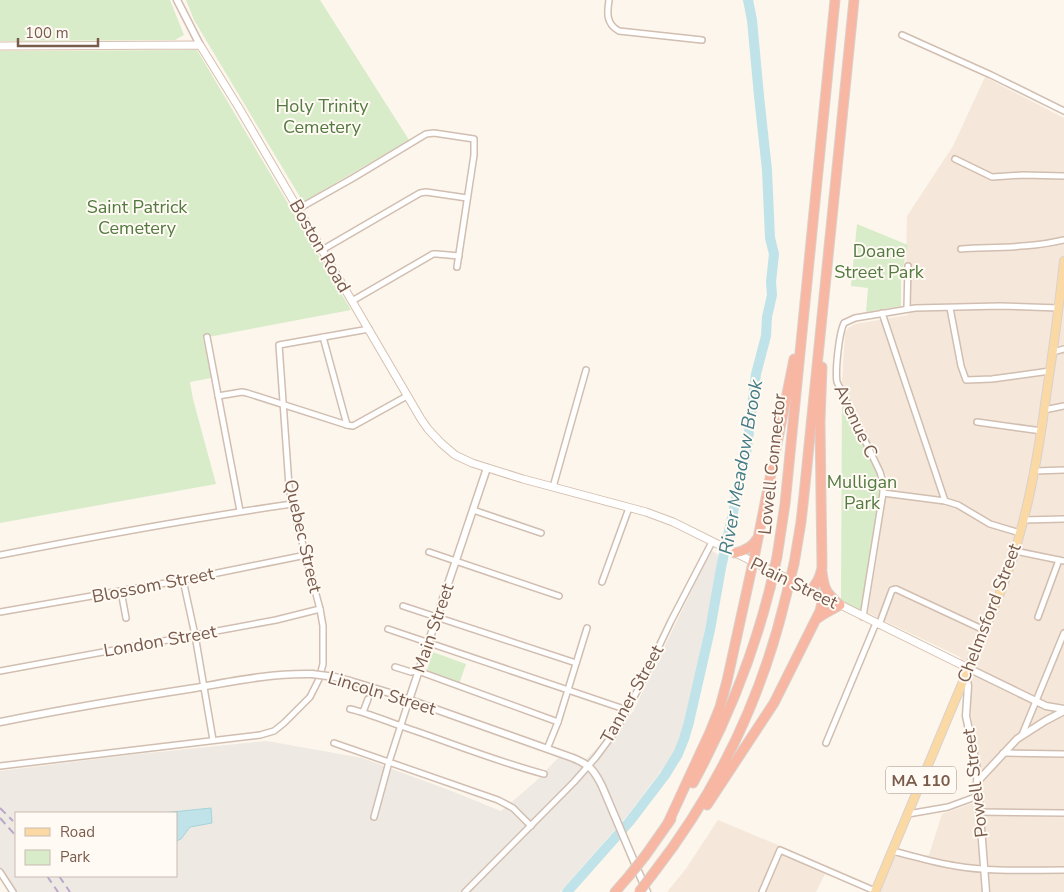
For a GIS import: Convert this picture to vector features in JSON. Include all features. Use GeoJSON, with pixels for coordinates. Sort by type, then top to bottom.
{"type":"FeatureCollection","features":[{"type":"Feature","properties":{"kind":"highway","name":"Lowell Connector"},"geometry":{"type":"LineString","coordinates":[[615,892],[645,856],[668,823],[701,768],[716,738],[733,701],[754,645],[778,557],[785,504],[835,0]]}},
{"type":"Feature","properties":{"kind":"highway","name":"Lowell Connector"},"geometry":{"type":"LineString","coordinates":[[639,892],[687,827],[717,777],[735,742],[752,704],[766,665],[794,564],[802,513],[854,0]]}},
{"type":"Feature","properties":{"kind":"highway"},"geometry":{"type":"LineString","coordinates":[[668,823],[710,732],[720,707],[730,671],[803,314]]}},
{"type":"Feature","properties":{"kind":"highway"},"geometry":{"type":"LineString","coordinates":[[815,622],[824,614],[840,605],[827,593],[823,581],[822,568],[820,421],[822,316]]}},
{"type":"Feature","properties":{"kind":"highway"},"geometry":{"type":"LineString","coordinates":[[735,553],[751,547],[757,539]]}},
{"type":"Feature","properties":{"kind":"highway"},"geometry":{"type":"LineString","coordinates":[[810,590],[818,580],[822,568]]}},
{"type":"Feature","properties":{"kind":"highway"},"geometry":{"type":"LineString","coordinates":[[670,852],[693,825],[767,714],[815,622],[822,606],[822,596]]}},
{"type":"Feature","properties":{"kind":"main road"},"geometry":{"type":"LineString","coordinates":[[0,46],[200,45]]}},
{"type":"Feature","properties":{"kind":"main road","name":"Boston Road"},"geometry":{"type":"LineString","coordinates":[[200,45],[407,396],[428,428],[441,443],[455,454],[487,468]]}},
{"type":"Feature","properties":{"kind":"main road","name":"Chelmsford Street"},"geometry":{"type":"LineString","coordinates":[[875,892],[1008,572],[1015,551],[1035,471],[1042,431],[1062,295],[1064,261]]}},
{"type":"Feature","properties":{"kind":"main road","name":"Plain Street"},"geometry":{"type":"LineString","coordinates":[[487,468],[659,516],[878,624],[967,671]]}},
{"type":"Feature","properties":{"kind":"street","name":"Boston Road"},"geometry":{"type":"LineString","coordinates":[[178,0],[200,45]]}},
{"type":"Feature","properties":{"kind":"street"},"geometry":{"type":"LineString","coordinates":[[608,0],[608,19],[612,26],[619,31],[702,40]]}},
{"type":"Feature","properties":{"kind":"street"},"geometry":{"type":"LineString","coordinates":[[902,35],[992,75],[1064,111]]}},
{"type":"Feature","properties":{"kind":"street"},"geometry":{"type":"LineString","coordinates":[[298,209],[426,134],[434,133],[474,139],[474,154],[457,267]]}},
{"type":"Feature","properties":{"kind":"street"},"geometry":{"type":"LineString","coordinates":[[955,159],[992,177],[1022,175],[1064,176]]}},
{"type":"Feature","properties":{"kind":"street"},"geometry":{"type":"LineString","coordinates":[[322,250],[420,193],[426,192],[467,198]]}},
{"type":"Feature","properties":{"kind":"street"},"geometry":{"type":"LineString","coordinates":[[961,249],[1053,243],[1064,240]]}},
{"type":"Feature","properties":{"kind":"street"},"geometry":{"type":"LineString","coordinates":[[352,301],[433,254],[458,256]]}},
{"type":"Feature","properties":{"kind":"street"},"geometry":{"type":"LineString","coordinates":[[907,308],[908,266]]}},
{"type":"Feature","properties":{"kind":"street"},"geometry":{"type":"LineString","coordinates":[[945,501],[882,313],[925,307],[1000,306],[1059,308]]}},
{"type":"Feature","properties":{"kind":"street"},"geometry":{"type":"LineString","coordinates":[[950,308],[961,366],[966,380],[1050,372]]}},
{"type":"Feature","properties":{"kind":"street","name":"Avenue C"},"geometry":{"type":"LineString","coordinates":[[863,617],[883,493],[883,482],[836,378],[841,332],[844,323],[855,318],[882,313]]}},
{"type":"Feature","properties":{"kind":"street"},"geometry":{"type":"LineString","coordinates":[[347,425],[324,337],[369,329]]}},
{"type":"Feature","properties":{"kind":"street"},"geometry":{"type":"LineString","coordinates":[[207,337],[240,511]]}},
{"type":"Feature","properties":{"kind":"street","name":"Quebec Street"},"geometry":{"type":"LineString","coordinates":[[0,766],[260,735],[274,731],[310,697],[321,674],[324,658],[323,626],[292,504],[287,464],[279,345],[324,337]]}},
{"type":"Feature","properties":{"kind":"street"},"geometry":{"type":"LineString","coordinates":[[1053,352],[1064,349]]}},
{"type":"Feature","properties":{"kind":"street"},"geometry":{"type":"LineString","coordinates":[[553,487],[586,370]]}},
{"type":"Feature","properties":{"kind":"street"},"geometry":{"type":"LineString","coordinates":[[218,396],[242,392],[355,426],[407,396]]}},
{"type":"Feature","properties":{"kind":"street"},"geometry":{"type":"LineString","coordinates":[[1044,410],[1064,406]]}},
{"type":"Feature","properties":{"kind":"street"},"geometry":{"type":"LineString","coordinates":[[976,422],[1042,431]]}},
{"type":"Feature","properties":{"kind":"street","name":"Main Street"},"geometry":{"type":"LineString","coordinates":[[374,817],[389,762],[418,671],[487,468]]}},
{"type":"Feature","properties":{"kind":"street"},"geometry":{"type":"LineString","coordinates":[[1035,471],[1064,470]]}},
{"type":"Feature","properties":{"kind":"street"},"geometry":{"type":"LineString","coordinates":[[883,493],[945,501],[958,505],[990,524],[1020,533]]}},
{"type":"Feature","properties":{"kind":"street"},"geometry":{"type":"LineString","coordinates":[[0,555],[240,511],[292,504]]}},
{"type":"Feature","properties":{"kind":"street"},"geometry":{"type":"LineString","coordinates":[[602,582],[629,508]]}},
{"type":"Feature","properties":{"kind":"street"},"geometry":{"type":"LineString","coordinates":[[473,510],[542,533]]}},
{"type":"Feature","properties":{"kind":"street"},"geometry":{"type":"LineString","coordinates":[[1023,520],[1064,519]]}},
{"type":"Feature","properties":{"kind":"street","name":"Tanner Street"},"geometry":{"type":"LineString","coordinates":[[465,892],[589,766],[610,740],[715,543]]}},
{"type":"Feature","properties":{"kind":"street"},"geometry":{"type":"LineString","coordinates":[[1015,551],[1062,561],[1038,617]]}},
{"type":"Feature","properties":{"kind":"street"},"geometry":{"type":"LineString","coordinates":[[429,552],[559,596]]}},
{"type":"Feature","properties":{"kind":"street","name":"Blossom Street"},"geometry":{"type":"LineString","coordinates":[[0,612],[183,580],[306,555]]}},
{"type":"Feature","properties":{"kind":"street"},"geometry":{"type":"LineString","coordinates":[[183,580],[195,635],[213,740]]}},
{"type":"Feature","properties":{"kind":"street"},"geometry":{"type":"LineString","coordinates":[[826,743],[892,590],[896,589],[984,630]]}},
{"type":"Feature","properties":{"kind":"street"},"geometry":{"type":"LineString","coordinates":[[121,591],[126,618]]}},
{"type":"Feature","properties":{"kind":"street"},"geometry":{"type":"LineString","coordinates":[[403,606],[576,663]]}},
{"type":"Feature","properties":{"kind":"street","name":"London Street"},"geometry":{"type":"LineString","coordinates":[[0,670],[276,620],[320,610]]}},
{"type":"Feature","properties":{"kind":"street"},"geometry":{"type":"LineString","coordinates":[[547,749],[558,722],[587,628]]}},
{"type":"Feature","properties":{"kind":"street"},"geometry":{"type":"LineString","coordinates":[[388,629],[627,710]]}},
{"type":"Feature","properties":{"kind":"street"},"geometry":{"type":"LineString","coordinates":[[1022,735],[1064,633]]}},
{"type":"Feature","properties":{"kind":"street"},"geometry":{"type":"LineString","coordinates":[[394,667],[411,672],[418,671],[558,722]]}},
{"type":"Feature","properties":{"kind":"street","name":"Plain Street"},"geometry":{"type":"LineString","coordinates":[[967,671],[1036,702],[1064,710]]}},
{"type":"Feature","properties":{"kind":"street","name":"Powell Street"},"geometry":{"type":"LineString","coordinates":[[967,671],[966,716],[974,755],[986,892]]}},
{"type":"Feature","properties":{"kind":"street","name":"Lincoln Street"},"geometry":{"type":"LineString","coordinates":[[0,722],[204,686],[279,675],[312,674],[350,681],[409,700],[574,758],[589,766]]}},
{"type":"Feature","properties":{"kind":"street"},"geometry":{"type":"LineString","coordinates":[[364,712],[368,699]]}},
{"type":"Feature","properties":{"kind":"street"},"geometry":{"type":"LineString","coordinates":[[350,709],[364,712],[512,765],[544,774]]}},
{"type":"Feature","properties":{"kind":"street"},"geometry":{"type":"LineString","coordinates":[[977,782],[1012,743],[1064,710]]}},
{"type":"Feature","properties":{"kind":"street"},"geometry":{"type":"LineString","coordinates":[[334,743],[498,800],[513,808],[531,826]]}},
{"type":"Feature","properties":{"kind":"street"},"geometry":{"type":"LineString","coordinates":[[1003,753],[1064,754]]}},
{"type":"Feature","properties":{"kind":"street"},"geometry":{"type":"LineString","coordinates":[[589,766],[594,770],[602,786],[647,892]]}},
{"type":"Feature","properties":{"kind":"street"},"geometry":{"type":"LineString","coordinates":[[908,814],[948,808],[978,796]]}},
{"type":"Feature","properties":{"kind":"street"},"geometry":{"type":"LineString","coordinates":[[980,812],[1064,812]]}},
{"type":"Feature","properties":{"kind":"street"},"geometry":{"type":"LineString","coordinates":[[762,892],[780,850],[875,892]]}},
{"type":"Feature","properties":{"kind":"street"},"geometry":{"type":"LineString","coordinates":[[892,851],[956,866],[984,869],[1064,870]]}},
{"type":"Feature","properties":{"kind":"street"},"geometry":{"type":"LineString","coordinates":[[0,872],[13,892]]}},
{"type":"Feature","properties":{"kind":"shaded area"},"geometry":{"type":"Polygon","coordinates":[[[985,77],[1064,118],[1064,892],[880,892],[894,857],[929,855],[942,814],[973,803],[979,765],[971,715],[970,684],[960,657],[868,613],[885,502],[890,483],[842,383],[845,333],[848,328],[855,324],[908,315],[906,269],[907,216],[953,146],[985,77]]]}},
{"type":"Feature","properties":{"kind":"shaded area"},"geometry":{"type":"Polygon","coordinates":[[[711,550],[720,556],[686,721],[673,755],[627,816],[560,892],[14,892],[0,871],[0,771],[267,741],[362,758],[501,811],[535,782],[558,758],[586,759],[633,712],[711,550]]]}},
{"type":"Feature","properties":{"kind":"shaded area"},"geometry":{"type":"Polygon","coordinates":[[[718,820],[778,845],[825,874],[816,892],[667,892],[685,870],[718,820]]]}},
{"type":"Feature","properties":{"kind":"green space"},"geometry":{"type":"Polygon","coordinates":[[[0,0],[170,0],[184,35],[175,40],[0,41],[0,0]]]}},
{"type":"Feature","properties":{"kind":"green space","name":"Holy Trinity Cemetery"},"geometry":{"type":"Polygon","coordinates":[[[186,0],[320,0],[409,140],[303,202],[194,20],[186,0]]]}},
{"type":"Feature","properties":{"kind":"green space","name":"Saint Patrick Cemetery"},"geometry":{"type":"Polygon","coordinates":[[[197,50],[351,310],[203,338],[211,378],[190,382],[216,484],[0,523],[0,51],[197,50]]]}},
{"type":"Feature","properties":{"kind":"green space","name":"Doane Street Park"},"geometry":{"type":"Polygon","coordinates":[[[857,224],[908,245],[901,277],[901,306],[866,312],[868,288],[851,286],[857,224]]]}},
{"type":"Feature","properties":{"kind":"green space","name":"Mulligan Park"},"geometry":{"type":"Polygon","coordinates":[[[842,394],[883,482],[863,617],[841,602],[842,394]]]}},
{"type":"Feature","properties":{"kind":"green space"},"geometry":{"type":"Polygon","coordinates":[[[433,652],[466,664],[459,684],[426,673],[433,652]]]}},
{"type":"Feature","properties":{"kind":"water"},"geometry":{"type":"Polygon","coordinates":[[[211,808],[212,823],[190,827],[178,840],[178,812],[173,812],[211,808]]]}},
{"type":"Feature","properties":{"kind":"waterway","name":"River Meadow Brook"},"geometry":{"type":"LineString","coordinates":[[567,892],[630,821],[665,775],[678,754],[689,722],[710,630],[721,568],[747,448],[756,374],[766,336],[767,317],[772,295],[771,282],[774,254],[770,238],[767,170],[752,20],[748,0]]}},
{"type":"Feature","properties":{"kind":"railway"},"geometry":{"type":"LineString","coordinates":[[0,808],[13,821]]}},
{"type":"Feature","properties":{"kind":"railway"},"geometry":{"type":"LineString","coordinates":[[0,818],[15,835]]}},
{"type":"Feature","properties":{"kind":"railway"},"geometry":{"type":"LineString","coordinates":[[48,877],[58,892]]}},
{"type":"Feature","properties":{"kind":"railway"},"geometry":{"type":"LineString","coordinates":[[60,877],[70,892]]}}]}
